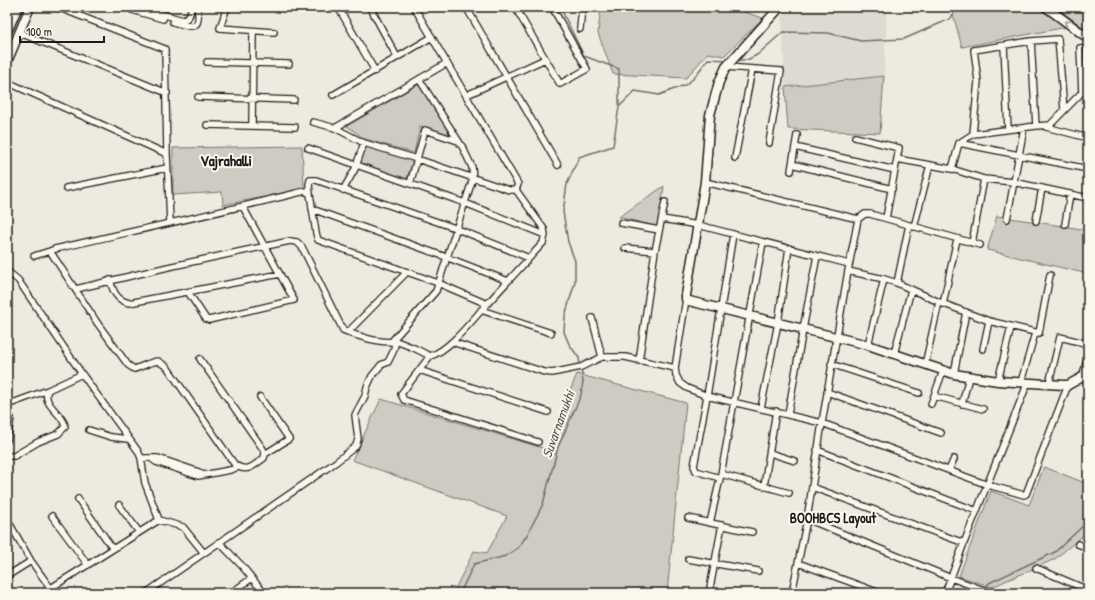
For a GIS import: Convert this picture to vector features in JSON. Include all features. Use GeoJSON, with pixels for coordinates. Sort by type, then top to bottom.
{"type":"FeatureCollection","features":[{"type":"Feature","properties":{"kind":"highway"},"geometry":{"type":"LineString","coordinates":[[7,28],[16,7]]}},
{"type":"Feature","properties":{"kind":"street"},"geometry":{"type":"LineString","coordinates":[[7,62],[30,7]]}},
{"type":"Feature","properties":{"kind":"street"},"geometry":{"type":"LineString","coordinates":[[57,7],[165,50],[170,222]]}},
{"type":"Feature","properties":{"kind":"street"},"geometry":{"type":"LineString","coordinates":[[130,7],[132,10],[163,19]]}},
{"type":"Feature","properties":{"kind":"street"},"geometry":{"type":"LineString","coordinates":[[136,7],[183,20],[187,19],[192,7]]}},
{"type":"Feature","properties":{"kind":"street"},"geometry":{"type":"LineString","coordinates":[[173,22],[194,26],[198,23],[199,17],[197,7]]}},
{"type":"Feature","properties":{"kind":"street"},"geometry":{"type":"LineString","coordinates":[[228,7],[220,28],[274,32]]}},
{"type":"Feature","properties":{"kind":"street"},"geometry":{"type":"LineString","coordinates":[[338,7],[375,71]]}},
{"type":"Feature","properties":{"kind":"street"},"geometry":{"type":"LineString","coordinates":[[370,7],[397,57]]}},
{"type":"Feature","properties":{"kind":"street"},"geometry":{"type":"LineString","coordinates":[[414,7],[518,184],[516,190]]}},
{"type":"Feature","properties":{"kind":"street"},"geometry":{"type":"LineString","coordinates":[[466,7],[558,165]]}},
{"type":"Feature","properties":{"kind":"street"},"geometry":{"type":"LineString","coordinates":[[515,7],[560,84],[587,69],[552,7]]}},
{"type":"Feature","properties":{"kind":"street"},"geometry":{"type":"LineString","coordinates":[[580,29],[582,7]]}},
{"type":"Feature","properties":{"kind":"street"},"geometry":{"type":"LineString","coordinates":[[780,7],[726,67],[719,82],[710,115],[705,182],[675,368],[676,375],[680,383],[687,388],[707,396],[734,401],[822,423],[988,485],[1022,495],[1026,494],[1068,385]]}},
{"type":"Feature","properties":{"kind":"street"},"geometry":{"type":"LineString","coordinates":[[1046,7],[1088,38]]}},
{"type":"Feature","properties":{"kind":"street"},"geometry":{"type":"LineString","coordinates":[[1085,7],[1088,10]]}},
{"type":"Feature","properties":{"kind":"street"},"geometry":{"type":"LineString","coordinates":[[252,126],[253,31]]}},
{"type":"Feature","properties":{"kind":"street"},"geometry":{"type":"LineString","coordinates":[[20,33],[166,93]]}},
{"type":"Feature","properties":{"kind":"street"},"geometry":{"type":"LineString","coordinates":[[333,95],[432,37]]}},
{"type":"Feature","properties":{"kind":"street"},"geometry":{"type":"LineString","coordinates":[[973,134],[978,81],[974,50],[1031,41],[1058,39],[1064,110]]}},
{"type":"Feature","properties":{"kind":"street"},"geometry":{"type":"LineString","coordinates":[[1031,41],[1036,126]]}},
{"type":"Feature","properties":{"kind":"street"},"geometry":{"type":"LineString","coordinates":[[1004,46],[1008,129]]}},
{"type":"Feature","properties":{"kind":"street"},"geometry":{"type":"LineString","coordinates":[[1080,48],[1082,93]]}},
{"type":"Feature","properties":{"kind":"street"},"geometry":{"type":"LineString","coordinates":[[467,95],[545,59]]}},
{"type":"Feature","properties":{"kind":"street"},"geometry":{"type":"LineString","coordinates":[[207,62],[289,64]]}},
{"type":"Feature","properties":{"kind":"street"},"geometry":{"type":"LineString","coordinates":[[335,128],[447,63]]}},
{"type":"Feature","properties":{"kind":"street"},"geometry":{"type":"LineString","coordinates":[[726,67],[781,71],[769,143]]}},
{"type":"Feature","properties":{"kind":"street"},"geometry":{"type":"LineString","coordinates":[[734,158],[752,69]]}},
{"type":"Feature","properties":{"kind":"street"},"geometry":{"type":"LineString","coordinates":[[146,593],[336,462],[356,446],[358,439],[355,415],[365,396],[372,376],[381,365],[388,362],[394,352],[393,342],[436,291],[455,228],[473,178],[472,167],[458,141],[419,79]]}},
{"type":"Feature","properties":{"kind":"street"},"geometry":{"type":"LineString","coordinates":[[7,82],[167,154]]}},
{"type":"Feature","properties":{"kind":"street"},"geometry":{"type":"LineString","coordinates":[[952,169],[959,142],[973,134],[1036,126],[1050,126],[1088,86]]}},
{"type":"Feature","properties":{"kind":"street"},"geometry":{"type":"LineString","coordinates":[[198,97],[294,100]]}},
{"type":"Feature","properties":{"kind":"street"},"geometry":{"type":"LineString","coordinates":[[312,122],[335,128],[364,143],[509,190],[516,190]]}},
{"type":"Feature","properties":{"kind":"street"},"geometry":{"type":"LineString","coordinates":[[207,126],[295,127]]}},
{"type":"Feature","properties":{"kind":"street"},"geometry":{"type":"LineString","coordinates":[[1044,126],[1085,138],[1088,131]]}},
{"type":"Feature","properties":{"kind":"street"},"geometry":{"type":"LineString","coordinates":[[1007,219],[1024,128]]}},
{"type":"Feature","properties":{"kind":"street"},"geometry":{"type":"LineString","coordinates":[[410,184],[425,130],[458,141]]}},
{"type":"Feature","properties":{"kind":"street"},"geometry":{"type":"LineString","coordinates":[[791,171],[797,135]]}},
{"type":"Feature","properties":{"kind":"street"},"geometry":{"type":"LineString","coordinates":[[855,137],[899,148],[886,218]]}},
{"type":"Feature","properties":{"kind":"street"},"geometry":{"type":"LineString","coordinates":[[959,142],[1088,169]]}},
{"type":"Feature","properties":{"kind":"street"},"geometry":{"type":"LineString","coordinates":[[344,190],[357,164],[364,143]]}},
{"type":"Feature","properties":{"kind":"street"},"geometry":{"type":"LineString","coordinates":[[795,147],[895,170]]}},
{"type":"Feature","properties":{"kind":"street"},"geometry":{"type":"LineString","coordinates":[[308,148],[357,164],[464,203],[545,235]]}},
{"type":"Feature","properties":{"kind":"street"},"geometry":{"type":"LineString","coordinates":[[897,159],[952,169],[984,179],[1013,182],[1088,198]]}},
{"type":"Feature","properties":{"kind":"street"},"geometry":{"type":"LineString","coordinates":[[796,165],[892,189]]}},
{"type":"Feature","properties":{"kind":"street"},"geometry":{"type":"LineString","coordinates":[[897,283],[911,226],[930,165]]}},
{"type":"Feature","properties":{"kind":"street"},"geometry":{"type":"LineString","coordinates":[[66,188],[168,168]]}},
{"type":"Feature","properties":{"kind":"street"},"geometry":{"type":"LineString","coordinates":[[972,243],[984,179]]}},
{"type":"Feature","properties":{"kind":"street"},"geometry":{"type":"LineString","coordinates":[[487,304],[438,283],[318,240],[310,194],[310,180],[316,180],[455,228],[529,258]]}},
{"type":"Feature","properties":{"kind":"street"},"geometry":{"type":"LineString","coordinates":[[705,182],[858,219]]}},
{"type":"Feature","properties":{"kind":"street"},"geometry":{"type":"LineString","coordinates":[[1036,221],[1042,188]]}},
{"type":"Feature","properties":{"kind":"street"},"geometry":{"type":"LineString","coordinates":[[516,190],[544,229],[545,235],[543,243],[451,344],[436,354],[430,356],[401,394],[404,400],[538,442]]}},
{"type":"Feature","properties":{"kind":"street"},"geometry":{"type":"LineString","coordinates":[[34,256],[55,249],[170,222],[243,207],[305,191],[310,194]]}},
{"type":"Feature","properties":{"kind":"street"},"geometry":{"type":"LineString","coordinates":[[1065,224],[1070,194]]}},
{"type":"Feature","properties":{"kind":"street"},"geometry":{"type":"LineString","coordinates":[[639,361],[655,251],[665,202]]}},
{"type":"Feature","properties":{"kind":"street"},"geometry":{"type":"LineString","coordinates":[[188,292],[206,319],[212,320],[294,300],[243,207]]}},
{"type":"Feature","properties":{"kind":"street"},"geometry":{"type":"LineString","coordinates":[[312,209],[508,281]]}},
{"type":"Feature","properties":{"kind":"street"},"geometry":{"type":"LineString","coordinates":[[792,593],[807,519],[831,364],[858,219],[865,214],[870,214],[980,245]]}},
{"type":"Feature","properties":{"kind":"street"},"geometry":{"type":"LineString","coordinates":[[662,218],[698,225],[849,264]]}},
{"type":"Feature","properties":{"kind":"street"},"geometry":{"type":"LineString","coordinates":[[621,223],[659,230]]}},
{"type":"Feature","properties":{"kind":"street"},"geometry":{"type":"LineString","coordinates":[[733,234],[722,308],[694,466],[696,471],[789,493]]}},
{"type":"Feature","properties":{"kind":"street"},"geometry":{"type":"LineString","coordinates":[[925,365],[957,239]]}},
{"type":"Feature","properties":{"kind":"street"},"geometry":{"type":"LineString","coordinates":[[76,289],[110,280],[265,246],[290,241],[297,242],[302,247],[343,330],[370,339],[393,342],[414,348],[430,356]]}},
{"type":"Feature","properties":{"kind":"street"},"geometry":{"type":"LineString","coordinates":[[710,523],[721,476],[763,242]]}},
{"type":"Feature","properties":{"kind":"street"},"geometry":{"type":"LineString","coordinates":[[625,248],[655,251]]}},
{"type":"Feature","properties":{"kind":"street"},"geometry":{"type":"LineString","coordinates":[[761,408],[778,323],[789,248]]}},
{"type":"Feature","properties":{"kind":"street"},"geometry":{"type":"LineString","coordinates":[[50,251],[98,324],[128,365],[134,369],[140,368],[150,362],[158,361],[167,367],[235,464],[244,469],[250,468],[264,458],[265,454],[289,439],[260,397]]}},
{"type":"Feature","properties":{"kind":"street"},"geometry":{"type":"LineString","coordinates":[[788,414],[817,256]]}},
{"type":"Feature","properties":{"kind":"street"},"geometry":{"type":"LineString","coordinates":[[7,271],[18,280],[82,374],[138,451],[141,458],[145,483],[160,520]]}},
{"type":"Feature","properties":{"kind":"street"},"geometry":{"type":"LineString","coordinates":[[848,271],[897,283],[941,303],[989,321],[1035,333],[1039,333],[1050,275]]}},
{"type":"Feature","properties":{"kind":"street"},"geometry":{"type":"LineString","coordinates":[[348,332],[407,272]]}},
{"type":"Feature","properties":{"kind":"street"},"geometry":{"type":"LineString","coordinates":[[110,280],[114,293],[118,299],[129,303],[280,274]]}},
{"type":"Feature","properties":{"kind":"street"},"geometry":{"type":"LineString","coordinates":[[868,346],[884,279]]}},
{"type":"Feature","properties":{"kind":"street"},"geometry":{"type":"LineString","coordinates":[[894,354],[911,290]]}},
{"type":"Feature","properties":{"kind":"street"},"geometry":{"type":"LineString","coordinates":[[686,299],[689,301],[836,337],[894,354],[943,371],[969,377],[998,381],[1068,385],[1085,376],[1088,356]]}},
{"type":"Feature","properties":{"kind":"street"},"geometry":{"type":"LineString","coordinates":[[481,310],[551,333]]}},
{"type":"Feature","properties":{"kind":"street"},"geometry":{"type":"LineString","coordinates":[[954,374],[966,312]]}},
{"type":"Feature","properties":{"kind":"street"},"geometry":{"type":"LineString","coordinates":[[592,318],[602,357]]}},
{"type":"Feature","properties":{"kind":"street"},"geometry":{"type":"LineString","coordinates":[[983,349],[989,321]]}},
{"type":"Feature","properties":{"kind":"street"},"geometry":{"type":"LineString","coordinates":[[998,381],[1011,326]]}},
{"type":"Feature","properties":{"kind":"street"},"geometry":{"type":"LineString","coordinates":[[945,593],[988,485],[1025,382],[1035,333]]}},
{"type":"Feature","properties":{"kind":"street"},"geometry":{"type":"LineString","coordinates":[[1049,384],[1060,336],[1088,344]]}},
{"type":"Feature","properties":{"kind":"street"},"geometry":{"type":"LineString","coordinates":[[452,342],[544,372],[552,373],[581,367],[602,357],[625,357],[675,368]]}},
{"type":"Feature","properties":{"kind":"street"},"geometry":{"type":"LineString","coordinates":[[200,358],[265,454]]}},
{"type":"Feature","properties":{"kind":"street"},"geometry":{"type":"LineString","coordinates":[[831,364],[918,393]]}},
{"type":"Feature","properties":{"kind":"street"},"geometry":{"type":"LineString","coordinates":[[419,370],[548,412]]}},
{"type":"Feature","properties":{"kind":"street"},"geometry":{"type":"LineString","coordinates":[[931,404],[943,371]]}},
{"type":"Feature","properties":{"kind":"street"},"geometry":{"type":"LineString","coordinates":[[7,405],[48,390],[82,374]]}},
{"type":"Feature","properties":{"kind":"street"},"geometry":{"type":"LineString","coordinates":[[962,404],[969,377]]}},
{"type":"Feature","properties":{"kind":"street"},"geometry":{"type":"LineString","coordinates":[[7,456],[14,456],[38,442],[58,434],[65,427],[64,421],[49,404],[46,393],[48,390]]}},
{"type":"Feature","properties":{"kind":"street"},"geometry":{"type":"LineString","coordinates":[[827,392],[941,433]]}},
{"type":"Feature","properties":{"kind":"street"},"geometry":{"type":"LineString","coordinates":[[934,396],[983,409]]}},
{"type":"Feature","properties":{"kind":"street"},"geometry":{"type":"LineString","coordinates":[[764,486],[776,411]]}},
{"type":"Feature","properties":{"kind":"street"},"geometry":{"type":"LineString","coordinates":[[7,412],[11,418],[7,440]]}},
{"type":"Feature","properties":{"kind":"street"},"geometry":{"type":"LineString","coordinates":[[89,430],[111,437],[128,439]]}},
{"type":"Feature","properties":{"kind":"street"},"geometry":{"type":"LineString","coordinates":[[817,450],[977,512]]}},
{"type":"Feature","properties":{"kind":"street"},"geometry":{"type":"LineString","coordinates":[[770,453],[795,461]]}},
{"type":"Feature","properties":{"kind":"street"},"geometry":{"type":"LineString","coordinates":[[141,458],[151,458],[156,462],[198,476],[239,467]]}},
{"type":"Feature","properties":{"kind":"street"},"geometry":{"type":"LineString","coordinates":[[949,470],[954,459]]}},
{"type":"Feature","properties":{"kind":"street"},"geometry":{"type":"LineString","coordinates":[[812,487],[964,543]]}},
{"type":"Feature","properties":{"kind":"street"},"geometry":{"type":"LineString","coordinates":[[78,499],[113,549]]}},
{"type":"Feature","properties":{"kind":"street"},"geometry":{"type":"LineString","coordinates":[[119,505],[139,532]]}},
{"type":"Feature","properties":{"kind":"street"},"geometry":{"type":"LineString","coordinates":[[52,516],[88,565]]}},
{"type":"Feature","properties":{"kind":"street"},"geometry":{"type":"LineString","coordinates":[[688,518],[752,532]]}},
{"type":"Feature","properties":{"kind":"street"},"geometry":{"type":"LineString","coordinates":[[7,519],[31,561],[53,590]]}},
{"type":"Feature","properties":{"kind":"street"},"geometry":{"type":"LineString","coordinates":[[807,519],[951,578],[992,593]]}},
{"type":"Feature","properties":{"kind":"street"},"geometry":{"type":"LineString","coordinates":[[43,593],[53,590],[88,565],[160,520],[183,527],[204,553]]}},
{"type":"Feature","properties":{"kind":"street"},"geometry":{"type":"LineString","coordinates":[[709,593],[722,525]]}},
{"type":"Feature","properties":{"kind":"street"},"geometry":{"type":"LineString","coordinates":[[219,542],[264,593]]}},
{"type":"Feature","properties":{"kind":"street"},"geometry":{"type":"LineString","coordinates":[[1078,544],[1088,548]]}},
{"type":"Feature","properties":{"kind":"street"},"geometry":{"type":"LineString","coordinates":[[688,559],[758,571]]}},
{"type":"Feature","properties":{"kind":"street"},"geometry":{"type":"LineString","coordinates":[[7,576],[31,561]]}},
{"type":"Feature","properties":{"kind":"street"},"geometry":{"type":"LineString","coordinates":[[798,563],[880,593]]}},
{"type":"Feature","properties":{"kind":"street"},"geometry":{"type":"LineString","coordinates":[[1036,568],[1088,590]]}},
{"type":"Feature","properties":{"kind":"street"},"geometry":{"type":"LineString","coordinates":[[231,593],[252,578]]}},
{"type":"Feature","properties":{"kind":"shaded area"},"geometry":{"type":"Polygon","coordinates":[[[601,7],[728,7],[763,18],[724,56],[708,53],[686,78],[613,74],[598,33],[601,7]]]}},
{"type":"Feature","properties":{"kind":"shaded area"},"geometry":{"type":"Polygon","coordinates":[[[786,7],[887,7],[884,76],[785,87],[782,17],[786,7]]]}},
{"type":"Feature","properties":{"kind":"shaded area"},"geometry":{"type":"Polygon","coordinates":[[[951,7],[1041,7],[1067,27],[962,47],[951,7]]]}},
{"type":"Feature","properties":{"kind":"shaded area"},"geometry":{"type":"Polygon","coordinates":[[[1056,7],[1078,7],[1088,14],[1088,31],[1056,7]]]}},
{"type":"Feature","properties":{"kind":"shaded area"},"geometry":{"type":"Polygon","coordinates":[[[884,76],[880,133],[788,129],[785,87],[884,76]]]}},
{"type":"Feature","properties":{"kind":"shaded area"},"geometry":{"type":"Polygon","coordinates":[[[419,84],[453,137],[420,126],[414,153],[365,139],[347,126],[419,84]]]}},
{"type":"Feature","properties":{"kind":"shaded area"},"geometry":{"type":"Polygon","coordinates":[[[366,145],[413,161],[406,180],[360,164],[366,145]]]}},
{"type":"Feature","properties":{"kind":"shaded area"},"geometry":{"type":"Polygon","coordinates":[[[302,146],[304,189],[223,205],[222,192],[173,195],[173,148],[302,146]]]}},
{"type":"Feature","properties":{"kind":"shaded area"},"geometry":{"type":"Polygon","coordinates":[[[664,186],[658,227],[619,217],[664,186]]]}},
{"type":"Feature","properties":{"kind":"shaded area"},"geometry":{"type":"Polygon","coordinates":[[[997,216],[1088,230],[1088,274],[987,250],[997,216]]]}},
{"type":"Feature","properties":{"kind":"shaded area"},"geometry":{"type":"Polygon","coordinates":[[[577,374],[686,403],[667,593],[453,593],[474,551],[487,553],[507,516],[352,460],[381,399],[546,449],[577,374]]]}},
{"type":"Feature","properties":{"kind":"shaded area"},"geometry":{"type":"Polygon","coordinates":[[[1044,467],[1088,484],[1088,531],[1055,559],[992,587],[959,576],[991,491],[1029,505],[1044,467]]]}},
{"type":"Feature","properties":{"kind":"waterway"},"geometry":{"type":"LineString","coordinates":[[560,7],[584,56],[619,69],[619,106]]}},
{"type":"Feature","properties":{"kind":"waterway","name":"Suvarnamukhi"},"geometry":{"type":"LineString","coordinates":[[737,60],[747,60],[757,55],[783,32],[828,33],[861,41],[904,39],[950,19],[958,7]]}},
{"type":"Feature","properties":{"kind":"waterway","name":"Suvarnamukhi"},"geometry":{"type":"LineString","coordinates":[[580,365],[579,358],[569,344],[564,332],[565,316],[575,282],[575,261],[568,242],[563,212],[567,184],[579,157],[613,146],[619,107],[635,91],[659,95],[685,85],[693,79],[708,59],[729,60]]}},
{"type":"Feature","properties":{"kind":"waterway","name":"Suvarnamukhi"},"geometry":{"type":"LineString","coordinates":[[460,593],[474,564],[506,556],[518,548],[527,535],[543,504],[558,447],[581,395],[583,381],[581,368]]}},
{"type":"Feature","properties":{"kind":"waterway"},"geometry":{"type":"LineString","coordinates":[[985,589],[989,583],[1055,552],[1085,524],[1088,523]]}},
{"type":"Feature","properties":{"kind":"railway"},"geometry":{"type":"LineString","coordinates":[[7,20],[12,7]]}},
{"type":"Feature","properties":{"kind":"district","name":"Vajrahalli"},"geometry":{"type":"Point","coordinates":[226,161]}},
{"type":"Feature","properties":{"kind":"district","name":"BOOHBCS Layout"},"geometry":{"type":"Point","coordinates":[833,518]}}]}
